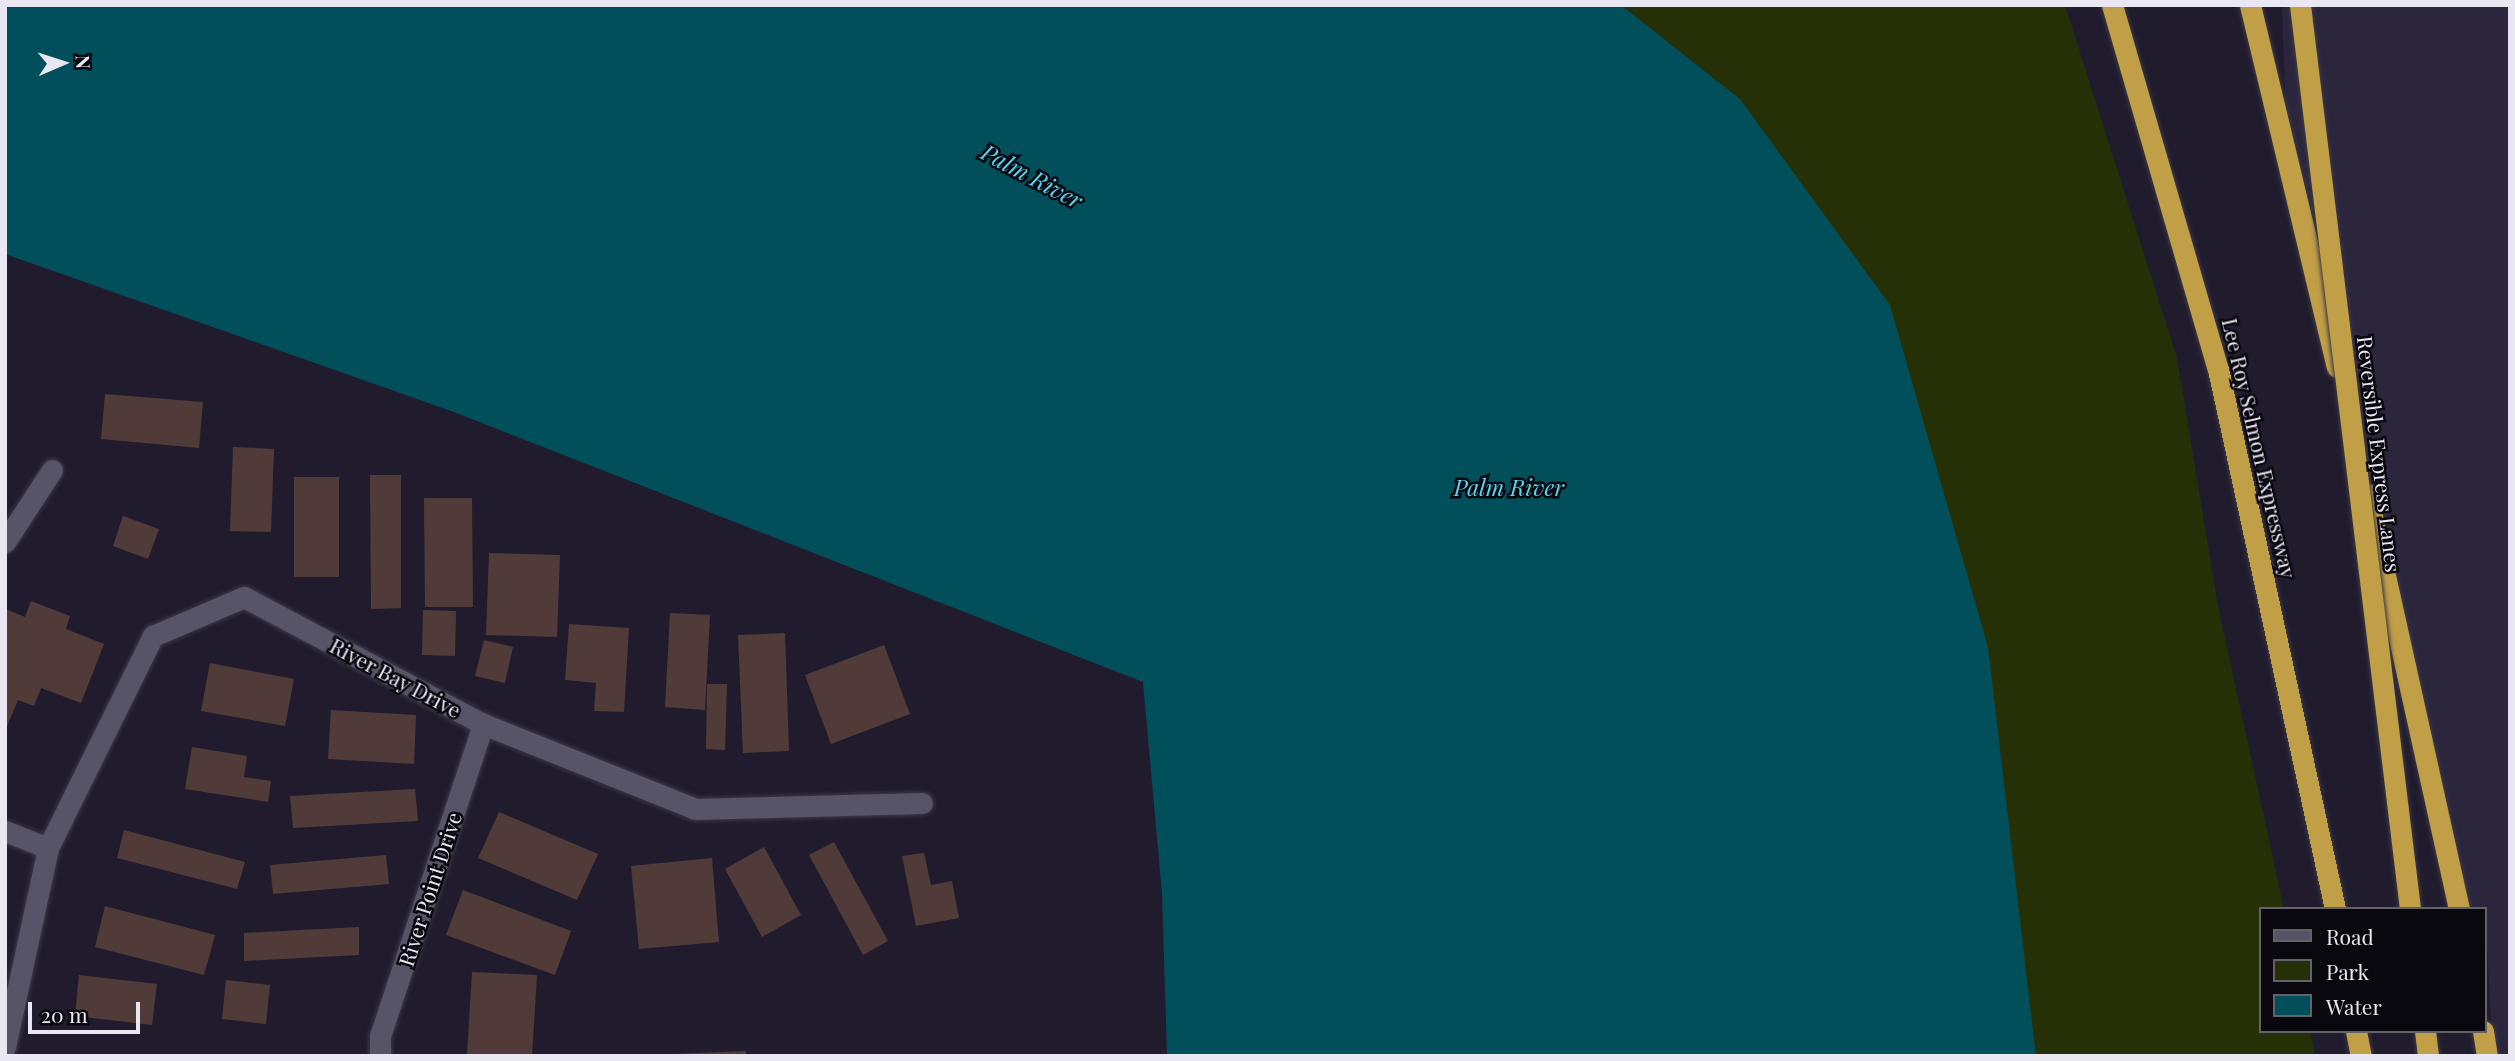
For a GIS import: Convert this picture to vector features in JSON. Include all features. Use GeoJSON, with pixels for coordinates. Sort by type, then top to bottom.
{"type":"FeatureCollection","features":[{"type":"Feature","properties":{"kind":"highway","name":"Lee Roy Selmon Expressway"},"geometry":{"type":"LineString","coordinates":[[2112,5],[2218,369],[2335,907]]}},
{"type":"Feature","properties":{"kind":"highway"},"geometry":{"type":"LineString","coordinates":[[2250,5],[2459,907]]}},
{"type":"Feature","properties":{"kind":"highway","name":"Reversible Express Lanes"},"geometry":{"type":"LineString","coordinates":[[2300,5],[2410,907]]}},
{"type":"Feature","properties":{"kind":"highway"},"geometry":{"type":"LineString","coordinates":[[2356,1033],[2361,1056]]}},
{"type":"Feature","properties":{"kind":"highway"},"geometry":{"type":"LineString","coordinates":[[2425,1033],[2428,1056]]}},
{"type":"Feature","properties":{"kind":"highway"},"geometry":{"type":"LineString","coordinates":[[2483,1033],[2487,1056]]}},
{"type":"Feature","properties":{"kind":"street"},"geometry":{"type":"LineString","coordinates":[[5,542],[52,470]]}},
{"type":"Feature","properties":{"kind":"street","name":"River Bay Drive"},"geometry":{"type":"LineString","coordinates":[[48,848],[152,636],[244,597],[484,724],[695,808],[922,803]]}},
{"type":"Feature","properties":{"kind":"street","name":"River Point Drive"},"geometry":{"type":"LineString","coordinates":[[380,1056],[380,1036],[484,724]]}},
{"type":"Feature","properties":{"kind":"street"},"geometry":{"type":"LineString","coordinates":[[5,831],[48,848],[5,1047]]}},
{"type":"Feature","properties":{"kind":"shaded area"},"geometry":{"type":"Polygon","coordinates":[[[2282,5],[2510,5],[2510,1056],[2493,1056],[2487,907],[2464,907],[2286,124],[2282,5]]]}},
{"type":"Feature","properties":{"kind":"green space"},"geometry":{"type":"Polygon","coordinates":[[[1621,5],[2065,5],[2177,358],[2218,606],[2284,907],[2260,907],[2260,1033],[2310,1033],[2315,1056],[2036,1056],[1740,99],[1621,5]]]}},
{"type":"Feature","properties":{"kind":"water","name":"Palm River"},"geometry":{"type":"Polygon","coordinates":[[[5,5],[1621,5],[1740,99],[1890,305],[1988,647],[2036,1056],[1167,1056],[1162,893],[1143,682],[454,412],[5,254],[5,5]]]}},
{"type":"Feature","properties":{"kind":"building"},"geometry":{"type":"Polygon","coordinates":[[[105,394],[203,402],[199,448],[101,439],[105,394]]]}},
{"type":"Feature","properties":{"kind":"building"},"geometry":{"type":"Polygon","coordinates":[[[233,447],[274,449],[271,532],[230,531],[233,447]]]}},
{"type":"Feature","properties":{"kind":"building"},"geometry":{"type":"Polygon","coordinates":[[[370,475],[401,475],[401,608],[371,609],[370,475]]]}},
{"type":"Feature","properties":{"kind":"building"},"geometry":{"type":"Polygon","coordinates":[[[294,477],[339,477],[339,577],[294,577],[294,477]]]}},
{"type":"Feature","properties":{"kind":"building"},"geometry":{"type":"Polygon","coordinates":[[[424,498],[472,498],[473,607],[425,607],[424,498]]]}},
{"type":"Feature","properties":{"kind":"building"},"geometry":{"type":"Polygon","coordinates":[[[123,516],[159,529],[148,559],[113,546],[123,516]]]}},
{"type":"Feature","properties":{"kind":"building"},"geometry":{"type":"Polygon","coordinates":[[[489,553],[560,555],[557,637],[486,635],[489,553]]]}},
{"type":"Feature","properties":{"kind":"building"},"geometry":{"type":"Polygon","coordinates":[[[31,601],[70,616],[66,629],[104,644],[81,703],[41,688],[34,706],[18,700],[5,731],[5,609],[25,617],[31,601]]]}},
{"type":"Feature","properties":{"kind":"building"},"geometry":{"type":"Polygon","coordinates":[[[423,610],[456,611],[455,656],[422,655],[423,610]]]}},
{"type":"Feature","properties":{"kind":"building"},"geometry":{"type":"Polygon","coordinates":[[[670,613],[710,615],[705,710],[665,707],[670,613]]]}},
{"type":"Feature","properties":{"kind":"building"},"geometry":{"type":"Polygon","coordinates":[[[569,624],[629,628],[624,712],[594,711],[596,683],[565,680],[569,624]]]}},
{"type":"Feature","properties":{"kind":"building"},"geometry":{"type":"Polygon","coordinates":[[[785,633],[789,751],[743,753],[738,635],[785,633]]]}},
{"type":"Feature","properties":{"kind":"building"},"geometry":{"type":"Polygon","coordinates":[[[484,640],[513,647],[505,683],[475,676],[484,640]]]}},
{"type":"Feature","properties":{"kind":"building"},"geometry":{"type":"Polygon","coordinates":[[[884,645],[910,714],[831,744],[805,675],[884,645]]]}},
{"type":"Feature","properties":{"kind":"building"},"geometry":{"type":"Polygon","coordinates":[[[210,663],[294,679],[285,726],[201,711],[210,663]]]}},
{"type":"Feature","properties":{"kind":"building"},"geometry":{"type":"Polygon","coordinates":[[[707,684],[727,684],[725,750],[706,749],[707,684]]]}},
{"type":"Feature","properties":{"kind":"building"},"geometry":{"type":"Polygon","coordinates":[[[331,710],[416,715],[414,764],[328,759],[331,710]]]}},
{"type":"Feature","properties":{"kind":"building"},"geometry":{"type":"Polygon","coordinates":[[[192,747],[247,756],[244,777],[271,781],[268,802],[185,789],[192,747]]]}},
{"type":"Feature","properties":{"kind":"building"},"geometry":{"type":"Polygon","coordinates":[[[415,789],[418,821],[293,828],[290,796],[415,789]]]}},
{"type":"Feature","properties":{"kind":"building"},"geometry":{"type":"Polygon","coordinates":[[[499,812],[598,854],[577,900],[478,858],[499,812]]]}},
{"type":"Feature","properties":{"kind":"building"},"geometry":{"type":"Polygon","coordinates":[[[124,830],[245,862],[237,889],[117,858],[124,830]]]}},
{"type":"Feature","properties":{"kind":"building"},"geometry":{"type":"Polygon","coordinates":[[[834,842],[888,941],[863,955],[809,855],[834,842]]]}},
{"type":"Feature","properties":{"kind":"building"},"geometry":{"type":"Polygon","coordinates":[[[764,847],[801,915],[762,937],[725,869],[764,847]]]}},
{"type":"Feature","properties":{"kind":"building"},"geometry":{"type":"Polygon","coordinates":[[[924,853],[931,885],[952,881],[959,918],[916,926],[902,856],[924,853]]]}},
{"type":"Feature","properties":{"kind":"building"},"geometry":{"type":"Polygon","coordinates":[[[386,855],[389,884],[273,894],[270,865],[386,855]]]}},
{"type":"Feature","properties":{"kind":"building"},"geometry":{"type":"Polygon","coordinates":[[[712,858],[719,942],[639,949],[631,866],[712,858]]]}},
{"type":"Feature","properties":{"kind":"building"},"geometry":{"type":"Polygon","coordinates":[[[463,890],[571,931],[555,975],[446,935],[463,890]]]}},
{"type":"Feature","properties":{"kind":"building"},"geometry":{"type":"Polygon","coordinates":[[[105,906],[215,935],[204,975],[95,947],[105,906]]]}},
{"type":"Feature","properties":{"kind":"building"},"geometry":{"type":"Polygon","coordinates":[[[359,927],[359,955],[244,961],[244,933],[359,927]]]}},
{"type":"Feature","properties":{"kind":"building"},"geometry":{"type":"Polygon","coordinates":[[[472,972],[537,975],[532,1056],[467,1056],[472,972]]]}},
{"type":"Feature","properties":{"kind":"building"},"geometry":{"type":"Polygon","coordinates":[[[79,975],[157,984],[152,1025],[75,1016],[79,975]]]}},
{"type":"Feature","properties":{"kind":"building"},"geometry":{"type":"Polygon","coordinates":[[[226,980],[270,985],[266,1024],[222,1019],[226,980]]]}},
{"type":"Feature","properties":{"kind":"building"},"geometry":{"type":"Polygon","coordinates":[[[746,1051],[746,1056],[672,1056],[672,1054],[746,1051]]]}}]}
